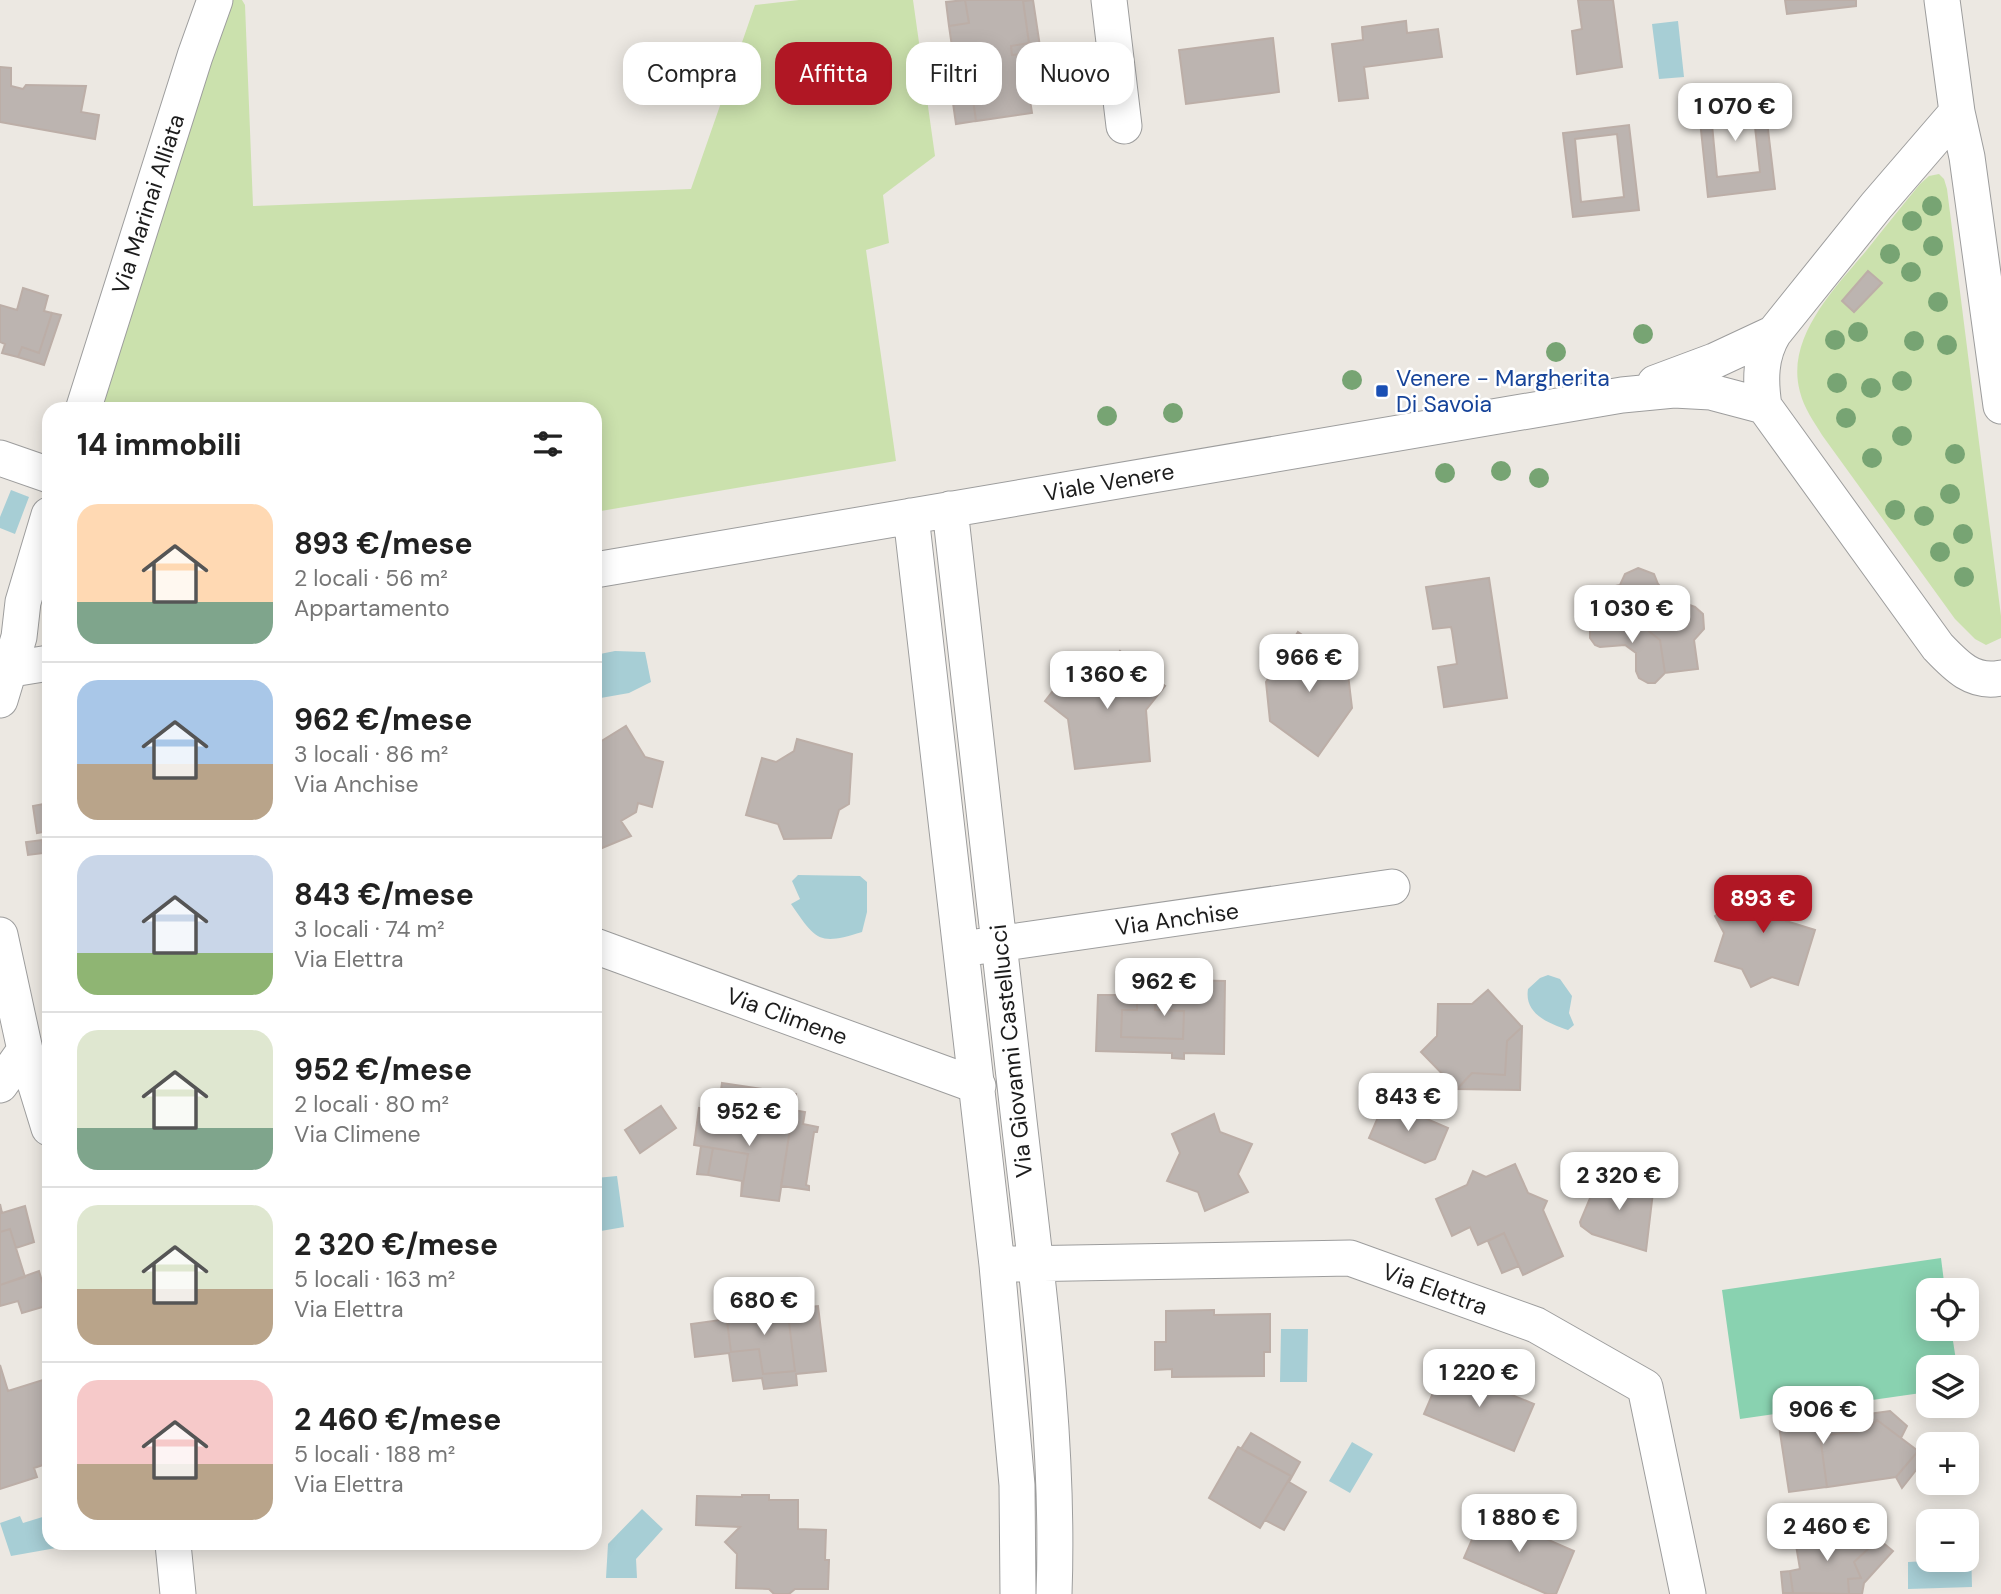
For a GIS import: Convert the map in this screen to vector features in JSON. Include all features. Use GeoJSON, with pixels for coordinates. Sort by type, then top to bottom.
{"type":"FeatureCollection","features":[{"type":"Feature","properties":{"kind":"street","name":"Via Marinai Alliata"},"geometry":{"type":"LineString","coordinates":[[85,402],[215,0]]}},
{"type":"Feature","properties":{"kind":"street"},"geometry":{"type":"LineString","coordinates":[[1109,0],[1124,126]]}},
{"type":"Feature","properties":{"kind":"street"},"geometry":{"type":"LineString","coordinates":[[1942,0],[1957,112],[1967,157],[1998,358],[2001,406]]}},
{"type":"Feature","properties":{"kind":"street"},"geometry":{"type":"LineString","coordinates":[[1957,112],[1774,333],[1763,356],[1760,384],[1764,406],[1938,647],[1968,674],[1996,685]]}},
{"type":"Feature","properties":{"kind":"street"},"geometry":{"type":"LineString","coordinates":[[1926,147],[1938,141],[1947,141],[1958,145],[1967,157]]}},
{"type":"Feature","properties":{"kind":"street"},"geometry":{"type":"LineString","coordinates":[[1622,395],[1714,360],[1774,333]]}},
{"type":"Feature","properties":{"kind":"street"},"geometry":{"type":"LineString","coordinates":[[1622,395],[1674,390],[1711,392],[1764,406]]}},
{"type":"Feature","properties":{"kind":"street","name":"Viale Venere"},"geometry":{"type":"LineString","coordinates":[[602,569],[1622,395]]}},
{"type":"Feature","properties":{"kind":"street"},"geometry":{"type":"LineString","coordinates":[[0,458],[42,473]]}},
{"type":"Feature","properties":{"kind":"street","name":"Via Giovanni Castellucci"},"geometry":{"type":"LineString","coordinates":[[950,509],[1035,1262],[1054,1485],[1054,1594]]}},
{"type":"Feature","properties":{"kind":"street","name":"Via Giovanni Castellucci"},"geometry":{"type":"LineString","coordinates":[[911,516],[997,1265],[1017,1485],[1018,1594]]}},
{"type":"Feature","properties":{"kind":"street"},"geometry":{"type":"LineString","coordinates":[[4,680],[19,637],[23,602],[42,538]]}},
{"type":"Feature","properties":{"kind":"street"},"geometry":{"type":"LineString","coordinates":[[4,680],[42,666]]}},
{"type":"Feature","properties":{"kind":"street","name":"Via Anchise"},"geometry":{"type":"LineString","coordinates":[[962,948],[999,945],[1392,887]]}},
{"type":"Feature","properties":{"kind":"street"},"geometry":{"type":"LineString","coordinates":[[0,935],[25,1050],[42,1105]]}},
{"type":"Feature","properties":{"kind":"street","name":"Via Climene"},"geometry":{"type":"LineString","coordinates":[[602,949],[978,1086]]}},
{"type":"Feature","properties":{"kind":"street"},"geometry":{"type":"LineString","coordinates":[[0,1085],[25,1050]]}},
{"type":"Feature","properties":{"kind":"street","name":"Via Elettra"},"geometry":{"type":"LineString","coordinates":[[997,1265],[1035,1262],[1350,1258],[1536,1325],[1645,1387],[1688,1594]]}},
{"type":"Feature","properties":{"kind":"street"},"geometry":{"type":"LineString","coordinates":[[174,1550],[178,1594]]}},
{"type":"Feature","properties":{"kind":"green space"},"geometry":{"type":"Polygon","coordinates":[[[226,0],[242,0],[245,5],[253,206],[691,189],[720,105],[761,105],[761,42],[742,42],[755,5],[799,0],[913,0],[919,42],[906,42],[906,105],[928,105],[935,156],[883,195],[889,243],[866,250],[896,461],[602,511],[602,402],[98,402],[226,0]]]}},
{"type":"Feature","properties":{"kind":"green space"},"geometry":{"type":"Polygon","coordinates":[[[1939,174],[1947,189],[2001,616],[2001,638],[1986,645],[1975,639],[1955,619],[1822,435],[1804,404],[1797,372],[1806,333],[1828,298],[1920,184],[1929,176],[1939,174]]]}},
{"type":"Feature","properties":{"kind":"green space"},"geometry":{"type":"Polygon","coordinates":[[[1941,1258],[1944,1278],[1916,1278],[1916,1341],[1953,1341],[1955,1355],[1916,1355],[1916,1394],[1740,1419],[1722,1290],[1941,1258]]]}},
{"type":"Feature","properties":{"kind":"water"},"geometry":{"type":"Polygon","coordinates":[[[1678,21],[1684,77],[1659,79],[1652,24],[1678,21]]]}},
{"type":"Feature","properties":{"kind":"water"},"geometry":{"type":"Polygon","coordinates":[[[11,490],[29,497],[15,534],[0,528],[0,517],[11,490]]]}},
{"type":"Feature","properties":{"kind":"water"},"geometry":{"type":"Polygon","coordinates":[[[615,651],[645,652],[651,682],[629,693],[602,698],[602,654],[615,651]]]}},
{"type":"Feature","properties":{"kind":"water"},"geometry":{"type":"Polygon","coordinates":[[[798,875],[860,876],[867,882],[867,912],[862,932],[827,939],[819,937],[806,926],[791,904],[800,899],[792,881],[798,875]]]}},
{"type":"Feature","properties":{"kind":"water"},"geometry":{"type":"Polygon","coordinates":[[[1548,975],[1560,979],[1572,996],[1569,1013],[1574,1025],[1568,1030],[1546,1021],[1530,1005],[1528,989],[1540,978],[1548,975]]]}},
{"type":"Feature","properties":{"kind":"water"},"geometry":{"type":"Polygon","coordinates":[[[617,1176],[624,1227],[602,1231],[602,1177],[617,1176]]]}},
{"type":"Feature","properties":{"kind":"water"},"geometry":{"type":"Polygon","coordinates":[[[1281,1329],[1308,1329],[1307,1382],[1280,1382],[1281,1329]]]}},
{"type":"Feature","properties":{"kind":"water"},"geometry":{"type":"Polygon","coordinates":[[[1352,1442],[1373,1454],[1350,1493],[1329,1481],[1352,1442]]]}},
{"type":"Feature","properties":{"kind":"water"},"geometry":{"type":"Polygon","coordinates":[[[642,1509],[663,1529],[636,1559],[637,1578],[606,1578],[608,1544],[642,1509]]]}},
{"type":"Feature","properties":{"kind":"water"},"geometry":{"type":"Polygon","coordinates":[[[20,1516],[23,1523],[42,1517],[42,1550],[45,1550],[11,1556],[0,1523],[20,1516]]]}},
{"type":"Feature","properties":{"kind":"water"},"geometry":{"type":"Polygon","coordinates":[[[1908,1562],[1916,1562],[1916,1572],[1972,1572],[1972,1587],[1908,1589],[1908,1562]]]}},
{"type":"Feature","properties":{"kind":"building"},"geometry":{"type":"Polygon","coordinates":[[[965,0],[1023,0],[1029,42],[1016,42],[1016,45],[1011,46],[1012,55],[1016,55],[1016,105],[1031,105],[1032,113],[976,121],[974,105],[1002,105],[1002,42],[951,42],[949,26],[969,23],[965,0]]]}},
{"type":"Feature","properties":{"kind":"building"},"geometry":{"type":"Polygon","coordinates":[[[965,0],[969,23],[949,26],[946,2],[965,0]]]}},
{"type":"Feature","properties":{"kind":"building"},"geometry":{"type":"Polygon","coordinates":[[[1033,0],[1039,42],[1029,42],[1023,1],[1033,0]]]}},
{"type":"Feature","properties":{"kind":"building"},"geometry":{"type":"Polygon","coordinates":[[[1578,0],[1613,0],[1622,67],[1577,74],[1572,31],[1582,29],[1578,0]]]}},
{"type":"Feature","properties":{"kind":"building"},"geometry":{"type":"Polygon","coordinates":[[[1785,0],[1856,0],[1856,6],[1787,14],[1785,0]]]}},
{"type":"Feature","properties":{"kind":"building"},"geometry":{"type":"Polygon","coordinates":[[[1406,21],[1407,33],[1438,29],[1442,57],[1364,67],[1368,98],[1339,101],[1332,44],[1363,40],[1362,27],[1406,21]]]}},
{"type":"Feature","properties":{"kind":"building"},"geometry":{"type":"Polygon","coordinates":[[[1273,38],[1279,92],[1186,104],[1179,50],[1273,38]]]}},
{"type":"Feature","properties":{"kind":"building"},"geometry":{"type":"Polygon","coordinates":[[[1016,45],[1016,55],[1012,55],[1011,46],[1016,45]]]}},
{"type":"Feature","properties":{"kind":"building"},"geometry":{"type":"Polygon","coordinates":[[[0,67],[11,68],[11,86],[23,89],[26,85],[86,86],[81,112],[99,115],[95,139],[0,122],[0,67]]]}},
{"type":"Feature","properties":{"kind":"building"},"geometry":{"type":"Polygon","coordinates":[[[1765,104],[1775,189],[1708,197],[1699,111],[1765,104]]]}},
{"type":"Feature","properties":{"kind":"building"},"geometry":{"type":"Polygon","coordinates":[[[953,105],[974,105],[976,121],[956,124],[953,105]]]}},
{"type":"Feature","properties":{"kind":"building"},"geometry":{"type":"Polygon","coordinates":[[[1753,109],[1760,172],[1717,177],[1711,114],[1753,109]]]}},
{"type":"Feature","properties":{"kind":"building"},"geometry":{"type":"Polygon","coordinates":[[[1629,125],[1639,210],[1573,217],[1563,133],[1629,125]]]}},
{"type":"Feature","properties":{"kind":"building"},"geometry":{"type":"Polygon","coordinates":[[[1617,134],[1624,197],[1581,202],[1575,139],[1617,134]]]}},
{"type":"Feature","properties":{"kind":"building"},"geometry":{"type":"Polygon","coordinates":[[[1868,271],[1882,283],[1854,312],[1842,301],[1868,271]]]}},
{"type":"Feature","properties":{"kind":"building"},"geometry":{"type":"Polygon","coordinates":[[[23,288],[48,296],[44,311],[52,313],[39,353],[22,347],[18,357],[2,353],[5,344],[0,342],[0,305],[17,310],[23,288]]]}},
{"type":"Feature","properties":{"kind":"building"},"geometry":{"type":"Polygon","coordinates":[[[52,313],[61,315],[44,365],[18,357],[22,347],[39,353],[52,313]]]}},
{"type":"Feature","properties":{"kind":"building"},"geometry":{"type":"Polygon","coordinates":[[[1638,568],[1654,574],[1658,584],[1670,598],[1695,607],[1703,614],[1704,629],[1694,640],[1698,669],[1665,673],[1660,640],[1631,617],[1596,622],[1592,591],[1620,585],[1625,574],[1638,568]]]}},
{"type":"Feature","properties":{"kind":"building"},"geometry":{"type":"Polygon","coordinates":[[[1489,578],[1507,698],[1444,707],[1438,667],[1457,664],[1451,627],[1433,629],[1426,587],[1489,578]]]}},
{"type":"Feature","properties":{"kind":"building"},"geometry":{"type":"Polygon","coordinates":[[[1631,617],[1660,640],[1665,673],[1655,683],[1639,678],[1636,671],[1636,653],[1625,645],[1600,647],[1590,638],[1590,629],[1596,622],[1631,617]]]}},
{"type":"Feature","properties":{"kind":"building"},"geometry":{"type":"Polygon","coordinates":[[[1298,632],[1347,666],[1352,708],[1318,756],[1270,721],[1266,682],[1298,632]]]}},
{"type":"Feature","properties":{"kind":"building"},"geometry":{"type":"Polygon","coordinates":[[[1120,651],[1165,686],[1146,710],[1150,761],[1075,769],[1068,719],[1045,701],[1081,655],[1103,672],[1120,651]]]}},
{"type":"Feature","properties":{"kind":"building"},"geometry":{"type":"Polygon","coordinates":[[[626,726],[645,757],[663,762],[652,807],[638,803],[636,812],[621,821],[631,836],[602,848],[602,741],[626,726]]]}},
{"type":"Feature","properties":{"kind":"building"},"geometry":{"type":"Polygon","coordinates":[[[797,739],[852,754],[849,804],[839,810],[831,838],[784,839],[778,824],[746,815],[762,758],[776,762],[794,751],[797,739]]]}},
{"type":"Feature","properties":{"kind":"building"},"geometry":{"type":"Polygon","coordinates":[[[42,804],[42,832],[37,833],[33,806],[42,804]]]}},
{"type":"Feature","properties":{"kind":"building"},"geometry":{"type":"Polygon","coordinates":[[[42,840],[42,853],[28,855],[26,842],[42,840]]]}},
{"type":"Feature","properties":{"kind":"building"},"geometry":{"type":"Polygon","coordinates":[[[1740,878],[1795,893],[1786,921],[1815,930],[1798,985],[1772,977],[1751,987],[1742,969],[1715,961],[1724,933],[1715,916],[1732,904],[1740,878]]]}},
{"type":"Feature","properties":{"kind":"building"},"geometry":{"type":"Polygon","coordinates":[[[1131,979],[1225,981],[1224,1054],[1184,1053],[1184,1059],[1172,1058],[1172,1053],[1096,1051],[1098,995],[1131,995],[1131,979]],[[1137,1003],[1137,1010],[1122,1010],[1121,1037],[1183,1039],[1184,1011],[1155,1010],[1155,1003],[1137,1003]]]}},
{"type":"Feature","properties":{"kind":"building"},"geometry":{"type":"Polygon","coordinates":[[[1488,990],[1522,1027],[1507,1041],[1505,1075],[1472,1073],[1457,1089],[1421,1052],[1437,1036],[1438,1004],[1472,1004],[1488,990]]]}},
{"type":"Feature","properties":{"kind":"building"},"geometry":{"type":"Polygon","coordinates":[[[1137,1003],[1155,1003],[1155,1010],[1184,1011],[1183,1039],[1121,1037],[1122,1010],[1137,1010],[1137,1003]]]}},
{"type":"Feature","properties":{"kind":"building"},"geometry":{"type":"Polygon","coordinates":[[[1522,1027],[1520,1090],[1457,1089],[1472,1073],[1505,1075],[1507,1041],[1522,1027]]]}},
{"type":"Feature","properties":{"kind":"building"},"geometry":{"type":"Polygon","coordinates":[[[722,1083],[796,1094],[793,1110],[805,1112],[803,1124],[818,1127],[817,1132],[814,1132],[806,1185],[809,1190],[781,1186],[791,1123],[718,1111],[722,1083]]]}},
{"type":"Feature","properties":{"kind":"building"},"geometry":{"type":"Polygon","coordinates":[[[1385,1101],[1448,1128],[1435,1159],[1425,1163],[1369,1138],[1385,1101]]]}},
{"type":"Feature","properties":{"kind":"building"},"geometry":{"type":"Polygon","coordinates":[[[661,1106],[676,1128],[640,1153],[625,1130],[661,1106]]]}},
{"type":"Feature","properties":{"kind":"building"},"geometry":{"type":"Polygon","coordinates":[[[699,1108],[791,1123],[779,1201],[741,1196],[748,1154],[694,1145],[699,1108]]]}},
{"type":"Feature","properties":{"kind":"building"},"geometry":{"type":"Polygon","coordinates":[[[1214,1114],[1220,1132],[1252,1144],[1238,1174],[1248,1192],[1205,1211],[1198,1192],[1167,1181],[1180,1153],[1172,1134],[1214,1114]]]}},
{"type":"Feature","properties":{"kind":"building"},"geometry":{"type":"Polygon","coordinates":[[[701,1146],[713,1148],[708,1175],[697,1174],[701,1146]]]}},
{"type":"Feature","properties":{"kind":"building"},"geometry":{"type":"Polygon","coordinates":[[[713,1148],[748,1154],[741,1196],[742,1181],[708,1175],[713,1148]]]}},
{"type":"Feature","properties":{"kind":"building"},"geometry":{"type":"Polygon","coordinates":[[[1515,1164],[1528,1193],[1547,1201],[1543,1210],[1563,1256],[1523,1275],[1504,1233],[1478,1245],[1470,1227],[1452,1236],[1436,1199],[1467,1185],[1473,1171],[1486,1177],[1515,1164]]]}},
{"type":"Feature","properties":{"kind":"building"},"geometry":{"type":"Polygon","coordinates":[[[1601,1172],[1649,1188],[1653,1192],[1646,1251],[1592,1234],[1581,1226],[1580,1222],[1601,1172]]]}},
{"type":"Feature","properties":{"kind":"building"},"geometry":{"type":"Polygon","coordinates":[[[0,1204],[2,1213],[25,1206],[34,1242],[16,1248],[10,1229],[0,1232],[0,1204]]]}},
{"type":"Feature","properties":{"kind":"building"},"geometry":{"type":"Polygon","coordinates":[[[10,1229],[25,1277],[0,1285],[0,1232],[10,1229]]]}},
{"type":"Feature","properties":{"kind":"building"},"geometry":{"type":"Polygon","coordinates":[[[1504,1233],[1519,1266],[1502,1273],[1488,1241],[1504,1233]]]}},
{"type":"Feature","properties":{"kind":"building"},"geometry":{"type":"Polygon","coordinates":[[[39,1271],[42,1281],[42,1307],[22,1313],[18,1301],[0,1306],[0,1285],[39,1271]]]}},
{"type":"Feature","properties":{"kind":"building"},"geometry":{"type":"Polygon","coordinates":[[[788,1283],[791,1309],[818,1306],[826,1371],[796,1374],[797,1385],[764,1389],[762,1378],[733,1381],[729,1353],[695,1357],[691,1324],[728,1319],[724,1290],[788,1283]],[[788,1314],[727,1321],[731,1352],[759,1349],[763,1374],[795,1371],[788,1314]]]}},
{"type":"Feature","properties":{"kind":"building"},"geometry":{"type":"Polygon","coordinates":[[[1214,1310],[1214,1315],[1270,1314],[1270,1352],[1264,1352],[1264,1376],[1172,1377],[1172,1369],[1155,1370],[1155,1342],[1166,1342],[1166,1311],[1214,1310]]]}},
{"type":"Feature","properties":{"kind":"building"},"geometry":{"type":"Polygon","coordinates":[[[788,1314],[795,1371],[763,1374],[759,1349],[731,1352],[727,1321],[788,1314]]]}},
{"type":"Feature","properties":{"kind":"building"},"geometry":{"type":"Polygon","coordinates":[[[0,1365],[8,1391],[42,1380],[42,1465],[34,1468],[37,1477],[0,1489],[0,1365]]]}},
{"type":"Feature","properties":{"kind":"building"},"geometry":{"type":"Polygon","coordinates":[[[1444,1367],[1534,1404],[1514,1451],[1424,1414],[1444,1367]]]}},
{"type":"Feature","properties":{"kind":"building"},"geometry":{"type":"Polygon","coordinates":[[[1890,1411],[1907,1426],[1901,1438],[1877,1420],[1867,1430],[1820,1436],[1827,1487],[1789,1492],[1779,1426],[1890,1411]]]}},
{"type":"Feature","properties":{"kind":"building"},"geometry":{"type":"Polygon","coordinates":[[[1877,1420],[1916,1449],[1916,1453],[1896,1477],[1827,1487],[1820,1436],[1867,1430],[1877,1420]]]}},
{"type":"Feature","properties":{"kind":"building"},"geometry":{"type":"Polygon","coordinates":[[[1251,1433],[1300,1462],[1289,1482],[1306,1492],[1284,1530],[1265,1520],[1291,1476],[1241,1449],[1251,1433]]]}},
{"type":"Feature","properties":{"kind":"building"},"geometry":{"type":"Polygon","coordinates":[[[1238,1447],[1291,1476],[1260,1528],[1209,1498],[1238,1447]]]}},
{"type":"Feature","properties":{"kind":"building"},"geometry":{"type":"Polygon","coordinates":[[[1916,1453],[1916,1470],[1902,1488],[1896,1477],[1916,1453]]]}},
{"type":"Feature","properties":{"kind":"building"},"geometry":{"type":"Polygon","coordinates":[[[769,1495],[769,1500],[798,1500],[798,1529],[826,1530],[828,1589],[795,1589],[789,1594],[774,1594],[769,1589],[736,1588],[737,1554],[725,1542],[740,1527],[696,1525],[697,1496],[769,1495]]]}},
{"type":"Feature","properties":{"kind":"building"},"geometry":{"type":"Polygon","coordinates":[[[1484,1512],[1574,1551],[1556,1594],[1547,1594],[1464,1558],[1484,1512]]]}},
{"type":"Feature","properties":{"kind":"building"},"geometry":{"type":"Polygon","coordinates":[[[1846,1512],[1893,1551],[1864,1583],[1862,1594],[1849,1594],[1848,1579],[1861,1578],[1854,1562],[1868,1549],[1837,1522],[1846,1512]]]}},
{"type":"Feature","properties":{"kind":"building"},"geometry":{"type":"Polygon","coordinates":[[[1837,1522],[1868,1549],[1854,1562],[1861,1578],[1848,1579],[1849,1594],[1793,1593],[1790,1571],[1800,1569],[1795,1539],[1827,1535],[1837,1522]]]}},
{"type":"Feature","properties":{"kind":"building"},"geometry":{"type":"Polygon","coordinates":[[[1790,1571],[1793,1593],[1783,1593],[1781,1572],[1790,1571]]]}},
{"type":"Feature","properties":{"kind":"place","name":"Venere - Margherita Di Savoia"},"geometry":{"type":"Point","coordinates":[1382,391]}}]}
